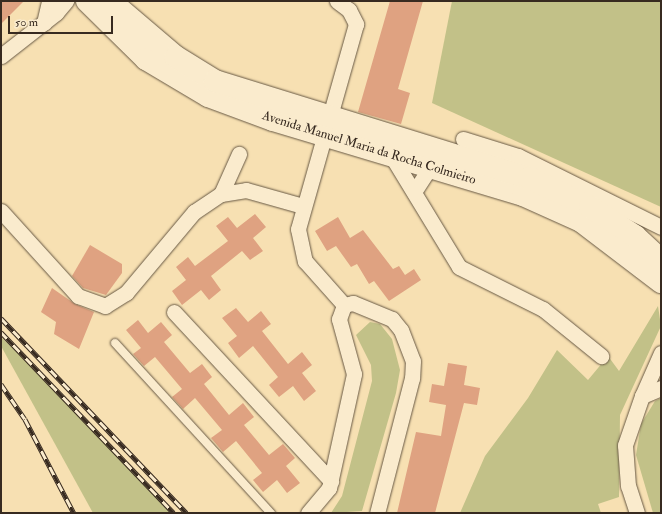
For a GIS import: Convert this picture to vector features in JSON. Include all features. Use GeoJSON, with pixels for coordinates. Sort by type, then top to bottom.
{"type":"FeatureCollection","features":[{"type":"Feature","properties":{"kind":"main road","name":"Avenida Manuel Maria da Rocha Colmieiro"},"geometry":{"type":"LineString","coordinates":[[86,1],[146,59],[208,96],[328,119],[391,155],[523,194],[581,221],[661,282]]}},
{"type":"Feature","properties":{"kind":"main road","name":"Avenida Manuel Maria da Rocha Colmieiro"},"geometry":{"type":"LineString","coordinates":[[110,1],[170,53],[215,81],[328,119],[529,178],[590,207],[634,236],[661,260]]}},
{"type":"Feature","properties":{"kind":"street"},"geometry":{"type":"LineString","coordinates":[[44,23],[49,1]]}},
{"type":"Feature","properties":{"kind":"street"},"geometry":{"type":"LineString","coordinates":[[1,56],[44,23],[66,1]]}},
{"type":"Feature","properties":{"kind":"street"},"geometry":{"type":"LineString","coordinates":[[337,1],[349,10],[356,24],[303,206],[298,229],[305,261],[344,305]]}},
{"type":"Feature","properties":{"kind":"street"},"geometry":{"type":"LineString","coordinates":[[463,139],[518,156],[661,226]]}},
{"type":"Feature","properties":{"kind":"street"},"geometry":{"type":"LineString","coordinates":[[221,194],[239,154]]}},
{"type":"Feature","properties":{"kind":"street"},"geometry":{"type":"LineString","coordinates":[[391,155],[414,192],[449,257],[459,267],[543,309],[601,356]]}},
{"type":"Feature","properties":{"kind":"street"},"geometry":{"type":"LineString","coordinates":[[414,192],[431,166]]}},
{"type":"Feature","properties":{"kind":"street"},"geometry":{"type":"LineString","coordinates":[[1,211],[78,296],[105,306],[126,293],[194,212],[221,194],[246,190],[303,206]]}},
{"type":"Feature","properties":{"kind":"street"},"geometry":{"type":"LineString","coordinates":[[344,305],[353,303],[370,307],[392,319],[401,330],[412,361],[412,378],[377,513]]}},
{"type":"Feature","properties":{"kind":"street"},"geometry":{"type":"LineString","coordinates":[[308,513],[325,496],[331,481],[354,374],[339,319],[344,305]]}},
{"type":"Feature","properties":{"kind":"street"},"geometry":{"type":"LineString","coordinates":[[174,312],[331,481]]}},
{"type":"Feature","properties":{"kind":"street"},"geometry":{"type":"LineString","coordinates":[[637,513],[628,486],[626,445],[642,396],[661,353]]}},
{"type":"Feature","properties":{"kind":"street"},"geometry":{"type":"LineString","coordinates":[[642,396],[661,388]]}},
{"type":"Feature","properties":{"kind":"lane"},"geometry":{"type":"LineString","coordinates":[[115,342],[271,513]]}},
{"type":"Feature","properties":{"kind":"shaded area"},"geometry":{"type":"Polygon","coordinates":[[[452,1],[661,1],[661,207],[432,103],[452,1]]]}},
{"type":"Feature","properties":{"kind":"shaded area"},"geometry":{"type":"Polygon","coordinates":[[[658,306],[661,326],[620,415],[619,497],[598,504],[601,513],[460,513],[485,456],[528,398],[557,350],[588,380],[608,356],[619,371],[658,306]]]}},
{"type":"Feature","properties":{"kind":"shaded area"},"geometry":{"type":"Polygon","coordinates":[[[370,322],[380,324],[392,339],[400,370],[396,393],[362,511],[331,513],[342,496],[372,381],[371,365],[356,335],[370,322]]]}},
{"type":"Feature","properties":{"kind":"shaded area"},"geometry":{"type":"Polygon","coordinates":[[[1,337],[172,513],[93,513],[1,346],[1,337]]]}},
{"type":"Feature","properties":{"kind":"shaded area"},"geometry":{"type":"Polygon","coordinates":[[[661,398],[661,513],[653,513],[636,455],[641,424],[655,401],[661,398]]]}},
{"type":"Feature","properties":{"kind":"building"},"geometry":{"type":"Polygon","coordinates":[[[1,1],[24,1],[1,24],[1,1]]]}},
{"type":"Feature","properties":{"kind":"building"},"geometry":{"type":"Polygon","coordinates":[[[390,1],[423,1],[398,89],[410,93],[401,124],[358,112],[390,1]]]}},
{"type":"Feature","properties":{"kind":"building"},"geometry":{"type":"Polygon","coordinates":[[[255,214],[266,227],[253,238],[263,251],[250,260],[242,251],[211,276],[221,290],[209,300],[201,290],[182,305],[172,291],[186,280],[176,267],[188,257],[195,266],[228,241],[216,226],[228,217],[237,228],[255,214]]]}},
{"type":"Feature","properties":{"kind":"building"},"geometry":{"type":"Polygon","coordinates":[[[338,217],[350,238],[363,230],[393,269],[399,266],[405,275],[414,269],[421,280],[389,301],[374,281],[369,284],[357,264],[351,267],[336,246],[327,251],[315,231],[338,217]]]}},
{"type":"Feature","properties":{"kind":"building"},"geometry":{"type":"Polygon","coordinates":[[[90,245],[122,264],[122,273],[106,295],[83,288],[72,276],[90,245]]]}},
{"type":"Feature","properties":{"kind":"building"},"geometry":{"type":"Polygon","coordinates":[[[52,288],[75,304],[94,312],[79,349],[54,334],[56,322],[41,312],[52,288]]]}},
{"type":"Feature","properties":{"kind":"building"},"geometry":{"type":"Polygon","coordinates":[[[236,308],[248,322],[261,311],[271,324],[262,331],[288,364],[302,352],[312,365],[302,373],[316,391],[304,401],[293,386],[279,397],[269,385],[278,377],[253,346],[239,358],[228,343],[237,336],[222,318],[236,308]]]}},
{"type":"Feature","properties":{"kind":"building"},"geometry":{"type":"Polygon","coordinates":[[[138,320],[148,333],[161,322],[172,335],[164,342],[190,373],[202,364],[212,377],[204,384],[229,415],[243,403],[254,417],[244,425],[269,455],[283,444],[295,458],[286,466],[300,483],[287,493],[277,480],[263,492],[253,480],[262,473],[236,441],[223,452],[211,438],[222,430],[195,398],[183,409],[172,397],[182,389],[155,357],[144,366],[133,354],[141,348],[126,330],[138,320]]]}},
{"type":"Feature","properties":{"kind":"building"},"geometry":{"type":"Polygon","coordinates":[[[448,363],[467,366],[464,385],[480,388],[477,405],[464,403],[435,513],[397,513],[416,432],[441,436],[446,405],[429,402],[432,384],[444,386],[448,363]]]}},
{"type":"Feature","properties":{"kind":"railway"},"geometry":{"type":"LineString","coordinates":[[1,318],[187,513]]}},
{"type":"Feature","properties":{"kind":"railway"},"geometry":{"type":"LineString","coordinates":[[1,332],[174,513]]}},
{"type":"Feature","properties":{"kind":"railway"},"geometry":{"type":"LineString","coordinates":[[1,384],[25,419],[74,513]]}}]}
